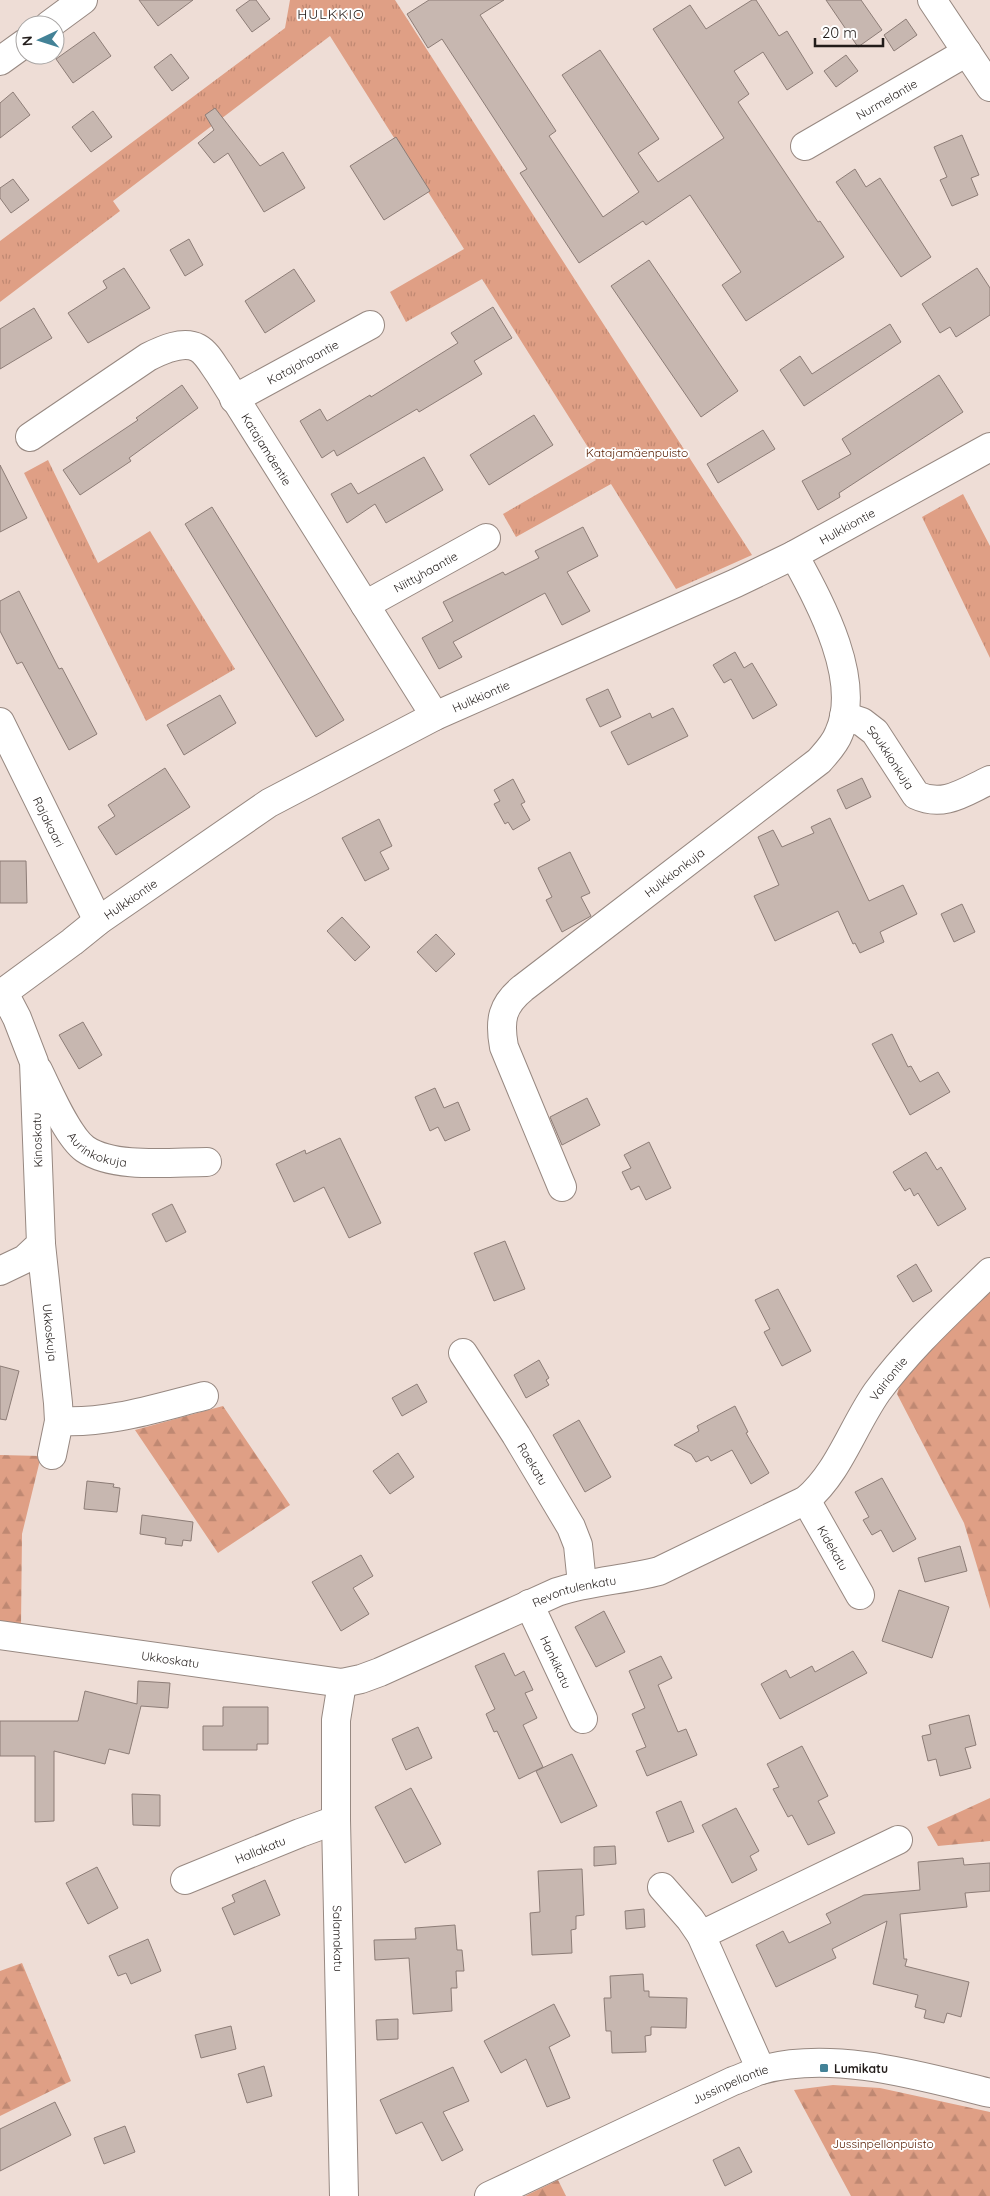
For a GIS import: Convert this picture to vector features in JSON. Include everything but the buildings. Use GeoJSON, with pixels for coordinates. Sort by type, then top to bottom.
{"type":"FeatureCollection","features":[{"type":"Feature","properties":{"kind":"street"},"geometry":{"type":"LineString","coordinates":[[63,15],[83,0]]}},
{"type":"Feature","properties":{"kind":"street"},"geometry":{"type":"LineString","coordinates":[[932,0],[990,87]]}},
{"type":"Feature","properties":{"kind":"street"},"geometry":{"type":"LineString","coordinates":[[0,61],[15,50]]}},
{"type":"Feature","properties":{"kind":"street","name":"Nurmelantie"},"geometry":{"type":"LineString","coordinates":[[805,146],[967,52]]}},
{"type":"Feature","properties":{"kind":"street","name":"Katajahaantie"},"geometry":{"type":"LineString","coordinates":[[234,398],[370,326]]}},
{"type":"Feature","properties":{"kind":"street","name":"Katajamäentie"},"geometry":{"type":"LineString","coordinates":[[30,436],[148,357],[163,350],[180,346],[198,348],[234,398],[435,716]]}},
{"type":"Feature","properties":{"kind":"street","name":"Hulkkiontie"},"geometry":{"type":"LineString","coordinates":[[2,994],[98,921],[270,803],[435,716],[736,583],[794,554],[990,447]]}},
{"type":"Feature","properties":{"kind":"street","name":"Niittyhaantie"},"geometry":{"type":"LineString","coordinates":[[366,606],[486,538]]}},
{"type":"Feature","properties":{"kind":"street","name":"Hulkkionkuja"},"geometry":{"type":"LineString","coordinates":[[562,1186],[504,1047],[501,1030],[503,1014],[510,998],[819,761],[831,748],[840,733],[844,716],[844,678],[828,618],[794,554]]}},
{"type":"Feature","properties":{"kind":"street","name":"Soukkionkuja"},"geometry":{"type":"LineString","coordinates":[[844,716],[862,722],[874,732],[916,795],[926,800],[938,802],[949,799],[990,780]]}},
{"type":"Feature","properties":{"kind":"street","name":"Rajakaari"},"geometry":{"type":"LineString","coordinates":[[0,722],[98,921]]}},
{"type":"Feature","properties":{"kind":"street","name":"Kinoskatu"},"geometry":{"type":"LineString","coordinates":[[2,994],[34,1062],[41,1244]]}},
{"type":"Feature","properties":{"kind":"street","name":"Aurinkokuja"},"geometry":{"type":"LineString","coordinates":[[34,1062],[69,1130],[84,1148],[105,1158],[132,1162],[206,1162]]}},
{"type":"Feature","properties":{"kind":"street"},"geometry":{"type":"LineString","coordinates":[[0,1271],[25,1259],[41,1244]]}},
{"type":"Feature","properties":{"kind":"street","name":"Ukkoskuja"},"geometry":{"type":"LineString","coordinates":[[41,1244],[59,1422],[52,1456]]}},
{"type":"Feature","properties":{"kind":"street","name":"Vairiontie"},"geometry":{"type":"LineString","coordinates":[[806,1500],[819,1489],[832,1470],[876,1394],[894,1371],[927,1333],[990,1272]]}},
{"type":"Feature","properties":{"kind":"street","name":"Raekatu"},"geometry":{"type":"LineString","coordinates":[[463,1353],[516,1435],[571,1527],[578,1545],[582,1584]]}},
{"type":"Feature","properties":{"kind":"street"},"geometry":{"type":"LineString","coordinates":[[59,1422],[92,1422],[110,1419],[204,1396]]}},
{"type":"Feature","properties":{"kind":"street","name":"Revontulenkatu"},"geometry":{"type":"LineString","coordinates":[[342,1682],[361,1679],[380,1672],[529,1604],[582,1584],[621,1580],[659,1571],[806,1500]]}},
{"type":"Feature","properties":{"kind":"street","name":"Kidekatu"},"geometry":{"type":"LineString","coordinates":[[806,1500],[860,1595]]}},
{"type":"Feature","properties":{"kind":"street","name":"Hankikatu"},"geometry":{"type":"LineString","coordinates":[[529,1604],[583,1719]]}},
{"type":"Feature","properties":{"kind":"street","name":"Ukkoskatu"},"geometry":{"type":"LineString","coordinates":[[0,1635],[342,1682]]}},
{"type":"Feature","properties":{"kind":"street","name":"Salamakatu"},"geometry":{"type":"LineString","coordinates":[[342,1682],[336,1720],[336,1820],[344,2196]]}},
{"type":"Feature","properties":{"kind":"street","name":"Hallakatu"},"geometry":{"type":"LineString","coordinates":[[185,1880],[336,1820]]}},
{"type":"Feature","properties":{"kind":"street"},"geometry":{"type":"LineString","coordinates":[[701,1935],[898,1840]]}},
{"type":"Feature","properties":{"kind":"street"},"geometry":{"type":"LineString","coordinates":[[662,1887],[690,1919],[701,1935],[761,2070]]}},
{"type":"Feature","properties":{"kind":"street","name":"Jussinpellontie"},"geometry":{"type":"LineString","coordinates":[[489,2196],[733,2081],[761,2070],[819,2063],[848,2064],[911,2074],[990,2093]]}},
{"type":"Feature","properties":{"kind":"green space","name":"Katajamäenpuisto"},"geometry":{"type":"Polygon","coordinates":[[[290,0],[395,0],[752,555],[676,589],[611,484],[516,537],[503,514],[596,460],[482,279],[406,322],[390,292],[464,249],[330,36],[113,201],[120,211],[0,302],[0,241],[285,28],[290,0]]]}},
{"type":"Feature","properties":{"kind":"green space"},"geometry":{"type":"Polygon","coordinates":[[[48,460],[98,563],[150,531],[235,669],[146,721],[24,473],[48,460]]]}},
{"type":"Feature","properties":{"kind":"green space"},"geometry":{"type":"Polygon","coordinates":[[[963,494],[990,546],[990,658],[922,517],[963,494]]]}},
{"type":"Feature","properties":{"kind":"green space"},"geometry":{"type":"Polygon","coordinates":[[[990,1286],[990,1609],[964,1523],[897,1394],[904,1371],[990,1286]]]}},
{"type":"Feature","properties":{"kind":"green space"},"geometry":{"type":"Polygon","coordinates":[[[223,1406],[290,1505],[218,1553],[135,1430],[223,1406]]]}},
{"type":"Feature","properties":{"kind":"green space"},"geometry":{"type":"Polygon","coordinates":[[[0,1455],[41,1456],[22,1534],[21,1626],[0,1623],[0,1455]]]}},
{"type":"Feature","properties":{"kind":"green space"},"geometry":{"type":"Polygon","coordinates":[[[990,1798],[990,1841],[938,1846],[927,1827],[990,1798]]]}},
{"type":"Feature","properties":{"kind":"green space"},"geometry":{"type":"Polygon","coordinates":[[[22,1963],[71,2081],[0,2116],[0,1971],[22,1963]]]}},
{"type":"Feature","properties":{"kind":"green space","name":"Jussinpellonpuisto"},"geometry":{"type":"Polygon","coordinates":[[[833,2085],[880,2088],[990,2112],[990,2196],[851,2196],[794,2090],[833,2085]]]}},
{"type":"Feature","properties":{"kind":"green space"},"geometry":{"type":"Polygon","coordinates":[[[558,2180],[566,2196],[525,2196],[558,2180]]]}},
{"type":"Feature","properties":{"kind":"place","name":"Lumikatu"},"geometry":{"type":"Point","coordinates":[824,2068]}},
{"type":"Feature","properties":{"kind":"district","name":"HULKKIO"},"geometry":{"type":"Point","coordinates":[331,14]}}]}
